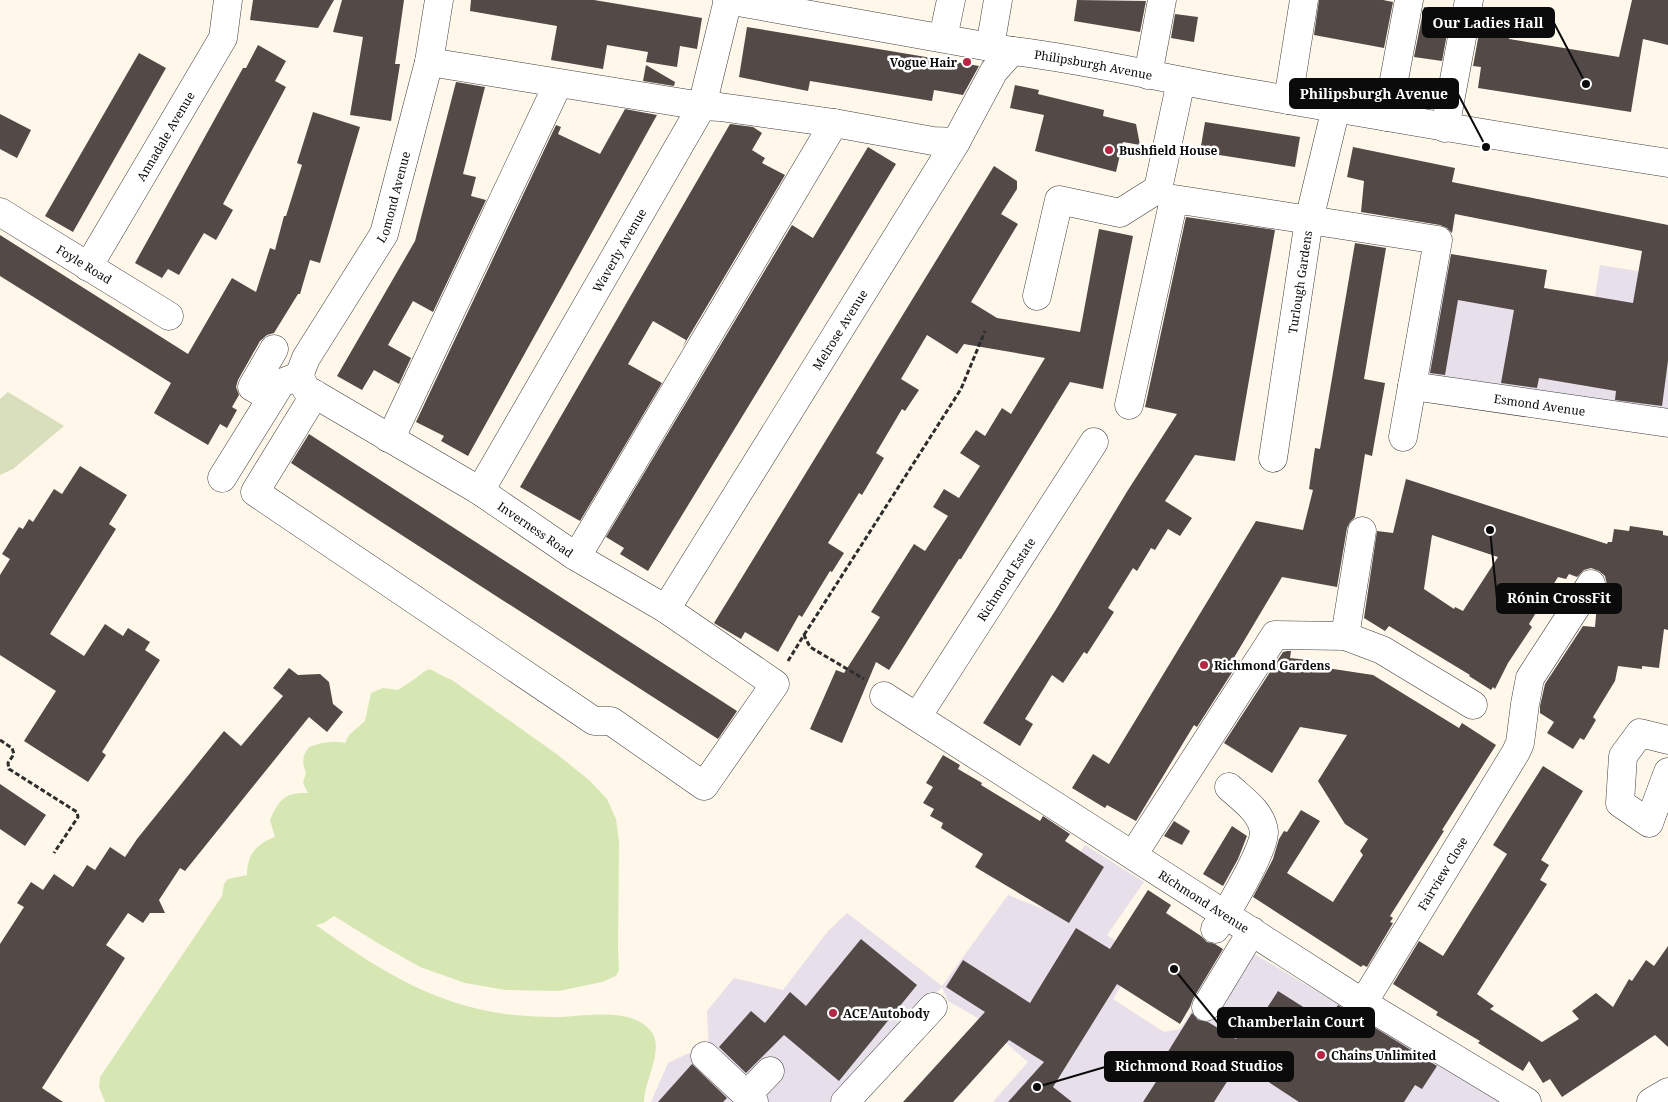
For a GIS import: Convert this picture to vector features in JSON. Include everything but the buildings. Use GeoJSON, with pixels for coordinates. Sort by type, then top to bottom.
{"type":"FeatureCollection","features":[{"type":"Feature","properties":{"kind":"street","name":"Annadale Avenue"},"geometry":{"type":"LineString","coordinates":[[88,267],[223,38],[228,0]]}},
{"type":"Feature","properties":{"kind":"street","name":"Lomond Avenue"},"geometry":{"type":"LineString","coordinates":[[439,0],[429,62],[384,234],[306,358],[307,385],[255,492],[594,721],[611,721],[704,786],[775,684]]}},
{"type":"Feature","properties":{"kind":"street","name":"Philipsburgh Avenue"},"geometry":{"type":"LineString","coordinates":[[728,0],[1001,49],[1043,54],[1148,75],[1445,128],[1667,157]]}},
{"type":"Feature","properties":{"kind":"street","name":"Waverly Avenue"},"geometry":{"type":"LineString","coordinates":[[480,491],[702,106],[728,0]]}},
{"type":"Feature","properties":{"kind":"street"},"geometry":{"type":"LineString","coordinates":[[943,38],[951,0]]}},
{"type":"Feature","properties":{"kind":"street"},"geometry":{"type":"LineString","coordinates":[[998,0],[1001,49]]}},
{"type":"Feature","properties":{"kind":"street"},"geometry":{"type":"LineString","coordinates":[[1148,75],[1162,0]]}},
{"type":"Feature","properties":{"kind":"street"},"geometry":{"type":"LineString","coordinates":[[1288,100],[1304,0]]}},
{"type":"Feature","properties":{"kind":"street"},"geometry":{"type":"LineString","coordinates":[[1387,117],[1409,0]]}},
{"type":"Feature","properties":{"kind":"street"},"geometry":{"type":"LineString","coordinates":[[1445,128],[1469,0]]}},
{"type":"Feature","properties":{"kind":"street","name":"Melrose Avenue"},"geometry":{"type":"LineString","coordinates":[[666,609],[956,142],[994,71],[1001,49]]}},
{"type":"Feature","properties":{"kind":"street"},"geometry":{"type":"LineString","coordinates":[[429,62],[702,106],[834,123],[933,141],[956,142]]}},
{"type":"Feature","properties":{"kind":"street"},"geometry":{"type":"LineString","coordinates":[[1037,296],[1059,200],[1120,213],[1158,189],[1181,81]]}},
{"type":"Feature","properties":{"kind":"street"},"geometry":{"type":"LineString","coordinates":[[388,438],[394,429],[558,84]]}},
{"type":"Feature","properties":{"kind":"street","name":"Turlough Gardens"},"geometry":{"type":"LineString","coordinates":[[1273,458],[1309,220],[1336,108]]}},
{"type":"Feature","properties":{"kind":"street"},"geometry":{"type":"LineString","coordinates":[[575,556],[583,546],[834,123]]}},
{"type":"Feature","properties":{"kind":"street"},"geometry":{"type":"LineString","coordinates":[[1129,405],[1174,199],[1438,240],[1403,437]]}},
{"type":"Feature","properties":{"kind":"street","name":"Foyle Road"},"geometry":{"type":"LineString","coordinates":[[0,212],[169,316]]}},
{"type":"Feature","properties":{"kind":"street"},"geometry":{"type":"LineString","coordinates":[[271,398],[252,387],[274,349]]}},
{"type":"Feature","properties":{"kind":"street"},"geometry":{"type":"LineString","coordinates":[[222,478],[281,384],[307,385]]}},
{"type":"Feature","properties":{"kind":"street","name":"Inverness Road"},"geometry":{"type":"LineString","coordinates":[[307,385],[388,438],[480,491],[575,556],[666,609],[775,684]]}},
{"type":"Feature","properties":{"kind":"street","name":"Esmond Avenue"},"geometry":{"type":"LineString","coordinates":[[1412,386],[1668,424]]}},
{"type":"Feature","properties":{"kind":"street","name":"Richmond Estate"},"geometry":{"type":"LineString","coordinates":[[917,717],[1094,442]]}},
{"type":"Feature","properties":{"kind":"street"},"geometry":{"type":"LineString","coordinates":[[1345,636],[1362,531]]}},
{"type":"Feature","properties":{"kind":"street","name":"Fairview Close"},"geometry":{"type":"LineString","coordinates":[[1363,1003],[1520,743],[1530,678],[1591,584]]}},
{"type":"Feature","properties":{"kind":"street"},"geometry":{"type":"LineString","coordinates":[[1133,855],[1275,635],[1345,636],[1382,650],[1473,705]]}},
{"type":"Feature","properties":{"kind":"street","name":"Richmond Avenue"},"geometry":{"type":"LineString","coordinates":[[884,696],[1133,855],[1221,921],[1252,931],[1363,1003],[1527,1102]]}},
{"type":"Feature","properties":{"kind":"street"},"geometry":{"type":"LineString","coordinates":[[1668,740],[1640,733],[1623,756],[1620,803],[1649,822],[1668,772]]}},
{"type":"Feature","properties":{"kind":"street"},"geometry":{"type":"LineString","coordinates":[[1221,921],[1262,845],[1264,832],[1260,819],[1253,808],[1229,787]]}},
{"type":"Feature","properties":{"kind":"street"},"geometry":{"type":"LineString","coordinates":[[1206,1007],[1252,931]]}},
{"type":"Feature","properties":{"kind":"street"},"geometry":{"type":"LineString","coordinates":[[845,1102],[933,1007]]}},
{"type":"Feature","properties":{"kind":"street"},"geometry":{"type":"LineString","coordinates":[[704,1056],[750,1099],[770,1071]]}},
{"type":"Feature","properties":{"kind":"street"},"geometry":{"type":"LineString","coordinates":[[1652,1102],[1668,1092]]}},
{"type":"Feature","properties":{"kind":"path"},"geometry":{"type":"LineString","coordinates":[[775,684],[804,635],[961,389],[985,331]]}},
{"type":"Feature","properties":{"kind":"path"},"geometry":{"type":"LineString","coordinates":[[804,635],[810,647],[870,683],[884,696]]}},
{"type":"Feature","properties":{"kind":"path"},"geometry":{"type":"LineString","coordinates":[[0,740],[12,748],[14,754],[8,764],[9,769],[77,812],[78,817],[54,854]]}},
{"type":"Feature","properties":{"kind":"shaded area"},"geometry":{"type":"Polygon","coordinates":[[[1485,260],[1547,270],[1544,288],[1595,296],[1600,265],[1668,276],[1668,417],[1420,376],[1439,265],[1483,272],[1485,260]]]}},
{"type":"Feature","properties":{"kind":"shaded area"},"geometry":{"type":"Polygon","coordinates":[[[1085,845],[1144,882],[1107,935],[1139,956],[1113,999],[1164,1032],[1180,1029],[1236,943],[1503,1102],[993,1102],[1028,1062],[976,1017],[948,1001],[942,987],[831,1102],[651,1102],[668,1063],[689,1053],[704,1056],[709,1050],[707,1011],[734,978],[783,990],[828,931],[847,913],[942,986],[1008,895],[1043,909],[1085,845]]]}},
{"type":"Feature","properties":{"kind":"green space"},"geometry":{"type":"Polygon","coordinates":[[[8,392],[64,426],[13,469],[0,475],[0,399],[8,392]]]}},
{"type":"Feature","properties":{"kind":"green space"},"geometry":{"type":"Polygon","coordinates":[[[429,669],[452,680],[558,755],[589,780],[607,799],[616,819],[619,842],[619,970],[616,976],[602,982],[559,991],[506,990],[465,983],[420,967],[334,916],[324,923],[316,925],[360,955],[406,982],[454,1002],[512,1015],[555,1017],[605,1014],[630,1018],[641,1023],[650,1030],[656,1046],[644,1102],[105,1102],[99,1087],[100,1077],[222,896],[224,884],[228,879],[247,875],[247,868],[254,851],[263,843],[275,837],[270,820],[280,802],[293,794],[308,793],[303,783],[306,773],[303,763],[304,755],[309,747],[327,742],[345,743],[349,735],[365,721],[371,693],[383,688],[398,690],[429,669]]]}},
{"type":"Feature","properties":{"kind":"place","name":"Vogue Hair"},"geometry":{"type":"Point","coordinates":[967,62]}},
{"type":"Feature","properties":{"kind":"place","name":"Our Ladies Hall"},"geometry":{"type":"Point","coordinates":[1586,84]}},
{"type":"Feature","properties":{"kind":"place","name":"Philipsburgh Avenue"},"geometry":{"type":"Point","coordinates":[1486,147]}},
{"type":"Feature","properties":{"kind":"place","name":"Bushfield House"},"geometry":{"type":"Point","coordinates":[1109,150]}},
{"type":"Feature","properties":{"kind":"place","name":"Rónin CrossFit"},"geometry":{"type":"Point","coordinates":[1490,530]}},
{"type":"Feature","properties":{"kind":"place","name":"Richmond Gardens"},"geometry":{"type":"Point","coordinates":[1204,665]}},
{"type":"Feature","properties":{"kind":"place","name":"Chamberlain Court"},"geometry":{"type":"Point","coordinates":[1174,969]}},
{"type":"Feature","properties":{"kind":"place","name":"ACE Autobody"},"geometry":{"type":"Point","coordinates":[833,1013]}},
{"type":"Feature","properties":{"kind":"place","name":"Chains Unlimited"},"geometry":{"type":"Point","coordinates":[1321,1055]}},
{"type":"Feature","properties":{"kind":"place","name":"Richmond Road Studios"},"geometry":{"type":"Point","coordinates":[1037,1087]}}]}
